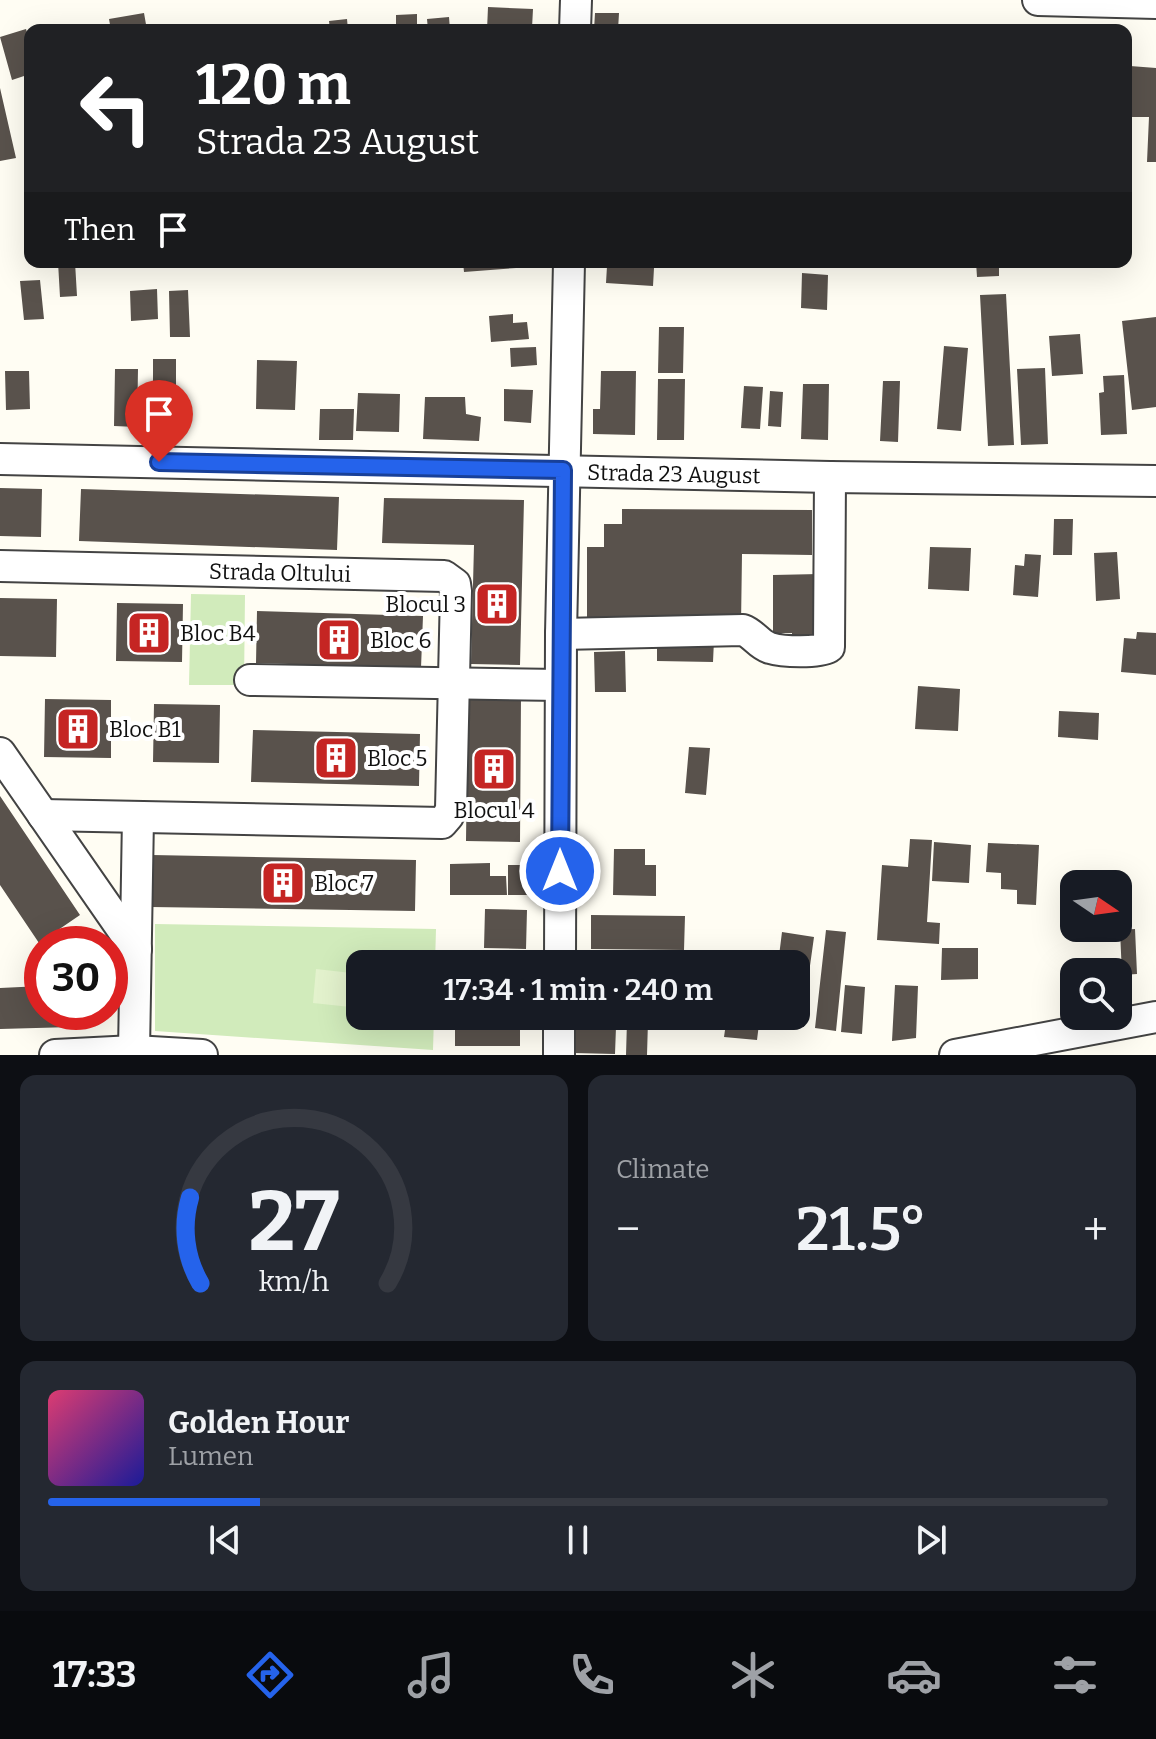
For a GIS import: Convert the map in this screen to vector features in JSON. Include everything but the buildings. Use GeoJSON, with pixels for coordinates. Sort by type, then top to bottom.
{"type":"FeatureCollection","features":[{"type":"Feature","properties":{"kind":"street"},"geometry":{"type":"LineString","coordinates":[[575,24],[576,0]]}},
{"type":"Feature","properties":{"kind":"street"},"geometry":{"type":"LineString","coordinates":[[1038,0],[1156,3]]}},
{"type":"Feature","properties":{"kind":"street"},"geometry":{"type":"LineString","coordinates":[[560,950],[560,685],[569,268]]}},
{"type":"Feature","properties":{"kind":"street","name":"Strada 23 August"},"geometry":{"type":"LineString","coordinates":[[0,459],[1156,481]]}},
{"type":"Feature","properties":{"kind":"street"},"geometry":{"type":"LineString","coordinates":[[561,634],[743,630],[768,648],[821,651],[829,647],[830,477]]}},
{"type":"Feature","properties":{"kind":"street","name":"Strada Oltului"},"geometry":{"type":"LineString","coordinates":[[0,566],[444,576],[455,584],[451,809],[442,823],[138,817]]}},
{"type":"Feature","properties":{"kind":"street"},"geometry":{"type":"LineString","coordinates":[[250,680],[560,685]]}},
{"type":"Feature","properties":{"kind":"street"},"geometry":{"type":"LineString","coordinates":[[0,753],[136,949]]}},
{"type":"Feature","properties":{"kind":"street"},"geometry":{"type":"LineString","coordinates":[[43,815],[138,817],[134,1051]]}},
{"type":"Feature","properties":{"kind":"street"},"geometry":{"type":"LineString","coordinates":[[955,1055],[1156,1017]]}},
{"type":"Feature","properties":{"kind":"street"},"geometry":{"type":"LineString","coordinates":[[559,1030],[559,1055]]}},
{"type":"Feature","properties":{"kind":"street"},"geometry":{"type":"LineString","coordinates":[[55,1055],[134,1051],[202,1055]]}},
{"type":"Feature","properties":{"kind":"green space"},"geometry":{"type":"Polygon","coordinates":[[[191,594],[245,595],[244,685],[189,685],[191,594]]]}},
{"type":"Feature","properties":{"kind":"green space"},"geometry":{"type":"Polygon","coordinates":[[[155,924],[436,929],[435,950],[346,950],[346,1030],[434,1030],[433,1050],[155,1031],[155,924]]]}},
{"type":"Feature","properties":{"kind":"green space"},"geometry":{"type":"Polygon","coordinates":[[[316,969],[346,972],[346,1007],[313,1003],[316,969]]]}},
{"type":"Feature","properties":{"kind":"place","name":"Blocul 3"},"geometry":{"type":"Point","coordinates":[497,604]}},
{"type":"Feature","properties":{"kind":"place","name":"Bloc B4"},"geometry":{"type":"Point","coordinates":[149,633]}},
{"type":"Feature","properties":{"kind":"place","name":"Bloc 6"},"geometry":{"type":"Point","coordinates":[339,640]}},
{"type":"Feature","properties":{"kind":"place","name":"Bloc B1"},"geometry":{"type":"Point","coordinates":[78,729]}},
{"type":"Feature","properties":{"kind":"place","name":"Bloc 5"},"geometry":{"type":"Point","coordinates":[336,758]}},
{"type":"Feature","properties":{"kind":"place","name":"Blocul 4"},"geometry":{"type":"Point","coordinates":[494,769]}},
{"type":"Feature","properties":{"kind":"place","name":"Bloc 7"},"geometry":{"type":"Point","coordinates":[283,883]}},
{"type":"Feature","properties":{"kind":"route"},"geometry":{"type":"LineString","coordinates":[[159,462],[563,470],[560,871]]}}]}
